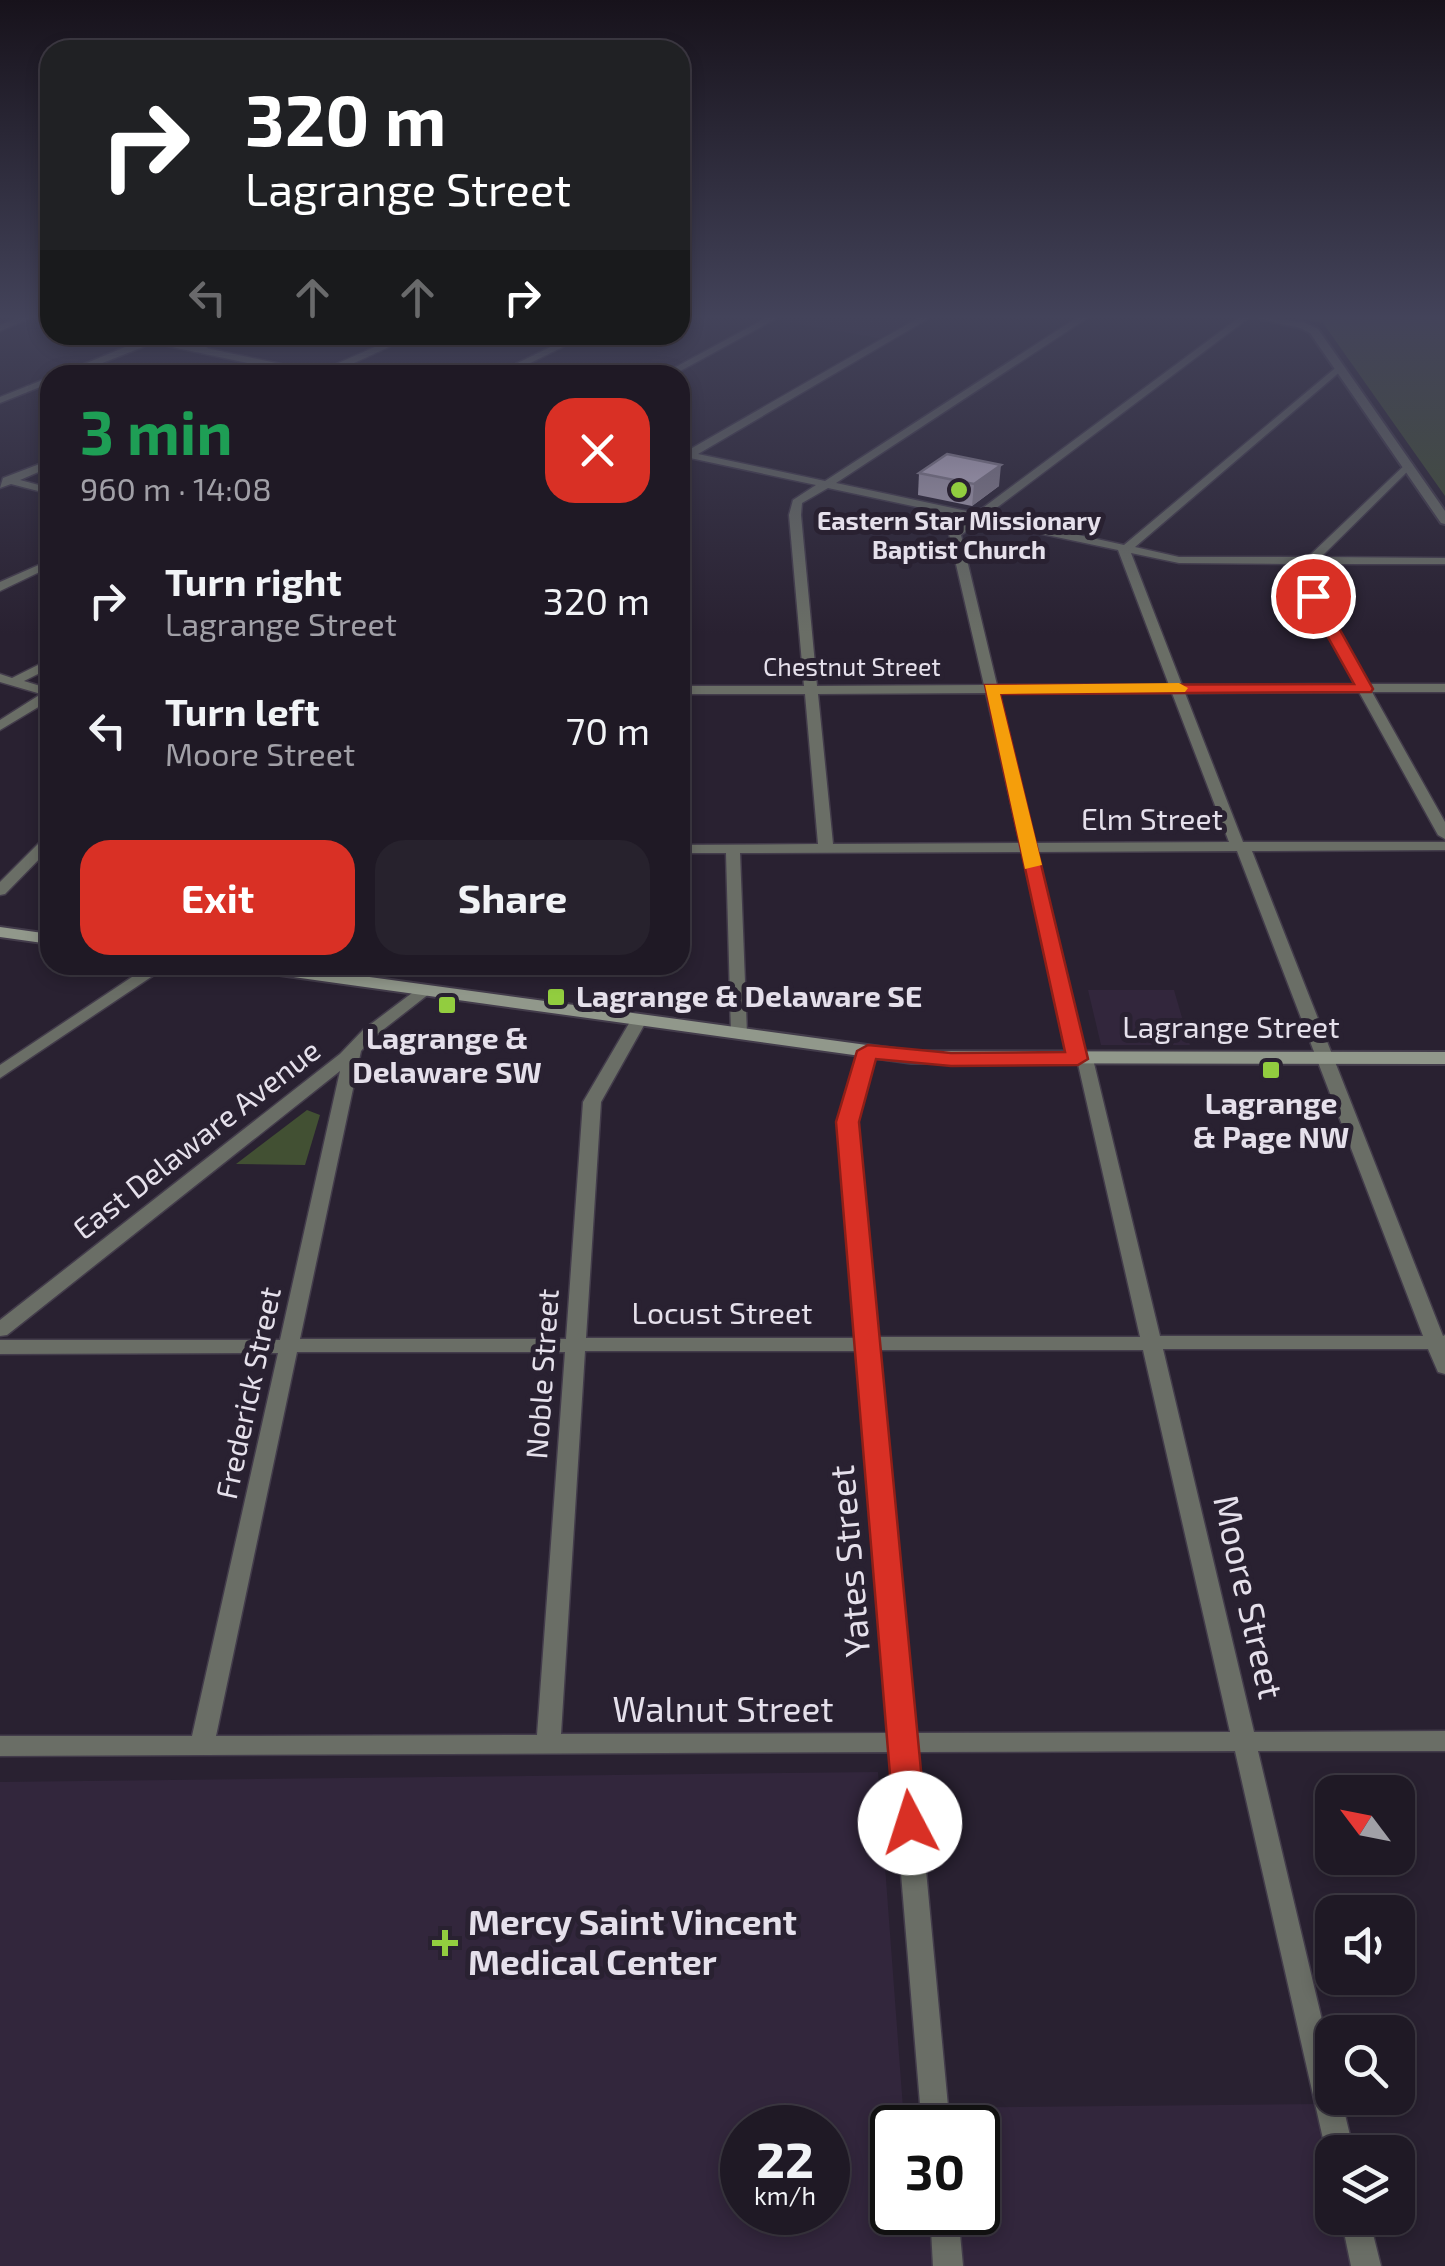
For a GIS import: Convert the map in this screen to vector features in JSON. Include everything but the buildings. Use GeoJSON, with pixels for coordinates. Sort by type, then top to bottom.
{"type":"FeatureCollection","features":[{"type":"Feature","properties":{"kind":"main road"},"geometry":{"type":"LineString","coordinates":[[0,932],[40,938]]}},
{"type":"Feature","properties":{"kind":"main road","name":"Lagrange Street"},"geometry":{"type":"LineString","coordinates":[[316,975],[951,1060],[1445,1058]]}},
{"type":"Feature","properties":{"kind":"street"},"geometry":{"type":"LineString","coordinates":[[690,452],[741,423]]}},
{"type":"Feature","properties":{"kind":"street"},"geometry":{"type":"LineString","coordinates":[[826,849],[795,506],[920,423]]}},
{"type":"Feature","properties":{"kind":"street","name":"Moore Street"},"geometry":{"type":"LineString","coordinates":[[1104,423],[955,534],[1336,2135]]}},
{"type":"Feature","properties":{"kind":"street"},"geometry":{"type":"LineString","coordinates":[[1125,548],[1274,423]]}},
{"type":"Feature","properties":{"kind":"street"},"geometry":{"type":"LineString","coordinates":[[1378,423],[1445,520]]}},
{"type":"Feature","properties":{"kind":"street"},"geometry":{"type":"LineString","coordinates":[[690,457],[1192,561],[1445,561]]}},
{"type":"Feature","properties":{"kind":"street"},"geometry":{"type":"LineString","coordinates":[[1310,562],[1408,464]]}},
{"type":"Feature","properties":{"kind":"street"},"geometry":{"type":"LineString","coordinates":[[3,481],[40,467]]}},
{"type":"Feature","properties":{"kind":"street"},"geometry":{"type":"LineString","coordinates":[[3,481],[40,488]]}},
{"type":"Feature","properties":{"kind":"street"},"geometry":{"type":"LineString","coordinates":[[1125,548],[1240,847],[1440,1342],[1445,1367]]}},
{"type":"Feature","properties":{"kind":"street"},"geometry":{"type":"LineString","coordinates":[[1294,562],[1445,835]]}},
{"type":"Feature","properties":{"kind":"street"},"geometry":{"type":"LineString","coordinates":[[0,587],[40,568]]}},
{"type":"Feature","properties":{"kind":"street"},"geometry":{"type":"LineString","coordinates":[[7,680],[40,667]]}},
{"type":"Feature","properties":{"kind":"street"},"geometry":{"type":"LineString","coordinates":[[7,680],[40,690]]}},
{"type":"Feature","properties":{"kind":"street","name":"Chestnut Street"},"geometry":{"type":"LineString","coordinates":[[690,690],[1445,688]]}},
{"type":"Feature","properties":{"kind":"street"},"geometry":{"type":"LineString","coordinates":[[0,726],[40,700]]}},
{"type":"Feature","properties":{"kind":"street","name":"Elm Street"},"geometry":{"type":"LineString","coordinates":[[690,849],[1445,846]]}},
{"type":"Feature","properties":{"kind":"street"},"geometry":{"type":"LineString","coordinates":[[733,849],[739,1034]]}},
{"type":"Feature","properties":{"kind":"street"},"geometry":{"type":"LineString","coordinates":[[0,891],[40,850]]}},
{"type":"Feature","properties":{"kind":"street"},"geometry":{"type":"LineString","coordinates":[[0,1073],[146,975]]}},
{"type":"Feature","properties":{"kind":"street","name":"East Delaware Avenue"},"geometry":{"type":"LineString","coordinates":[[0,1330],[426,990]]}},
{"type":"Feature","properties":{"kind":"street","name":"Noble Street"},"geometry":{"type":"LineString","coordinates":[[548,1745],[592,1102],[639,1020]]}},
{"type":"Feature","properties":{"kind":"street","name":"Yates Street"},"geometry":{"type":"LineString","coordinates":[[868,1051],[847,1122],[934,2105]]}},
{"type":"Feature","properties":{"kind":"street","name":"Frederick Street"},"geometry":{"type":"LineString","coordinates":[[202,1746],[353,1052]]}},
{"type":"Feature","properties":{"kind":"street","name":"Locust Street"},"geometry":{"type":"LineString","coordinates":[[0,1347],[1440,1342]]}},
{"type":"Feature","properties":{"kind":"street","name":"Walnut Street"},"geometry":{"type":"LineString","coordinates":[[0,1746],[904,1746],[1445,1741]]}},
{"type":"Feature","properties":{"kind":"street"},"geometry":{"type":"LineString","coordinates":[[946,2235],[948,2266]]}},
{"type":"Feature","properties":{"kind":"street"},"geometry":{"type":"LineString","coordinates":[[1359,2235],[1366,2266]]}},
{"type":"Feature","properties":{"kind":"shaded area"},"geometry":{"type":"Polygon","coordinates":[[[1088,990],[1174,990],[1190,1045],[1101,1045],[1088,990]]]}},
{"type":"Feature","properties":{"kind":"shaded area","name":"Mercy Saint Vincent Medical Center"},"geometry":{"type":"Polygon","coordinates":[[[878,1772],[903,2105],[870,2105],[870,2235],[1000,2235],[1000,2107],[1315,2104],[1315,2115],[1320,2115],[1325,2135],[1315,2135],[1315,2235],[1352,2235],[1360,2266],[0,2266],[0,1782],[878,1772]]]}},
{"type":"Feature","properties":{"kind":"green space"},"geometry":{"type":"Polygon","coordinates":[[[1393,423],[1445,423],[1445,496],[1393,423]]]}},
{"type":"Feature","properties":{"kind":"green space"},"geometry":{"type":"Polygon","coordinates":[[[307,1110],[320,1115],[305,1165],[236,1164],[307,1110]]]}},
{"type":"Feature","properties":{"kind":"slow traffic"},"geometry":{"type":"LineString","coordinates":[[1032,865],[991,689],[1179,688]]}},
{"type":"Feature","properties":{"kind":"place","name":"Eastern Star Missionary Baptist Church"},"geometry":{"type":"Point","coordinates":[959,490]}},
{"type":"Feature","properties":{"kind":"place","name":"Lagrange & Delaware SE"},"geometry":{"type":"Point","coordinates":[556,997]}},
{"type":"Feature","properties":{"kind":"place","name":"Lagrange & Delaware SW"},"geometry":{"type":"Point","coordinates":[447,1005]}},
{"type":"Feature","properties":{"kind":"place","name":"Lagrange & Page NW"},"geometry":{"type":"Point","coordinates":[1271,1070]}},
{"type":"Feature","properties":{"kind":"place","name":"Mercy Saint Vincent Medical Center"},"geometry":{"type":"Point","coordinates":[445,1943]}},
{"type":"Feature","properties":{"kind":"route"},"geometry":{"type":"LineString","coordinates":[[910,1823],[847,1122],[868,1051],[951,1060],[1078,1059],[991,689],[1365,689],[1313,596]]}}]}
